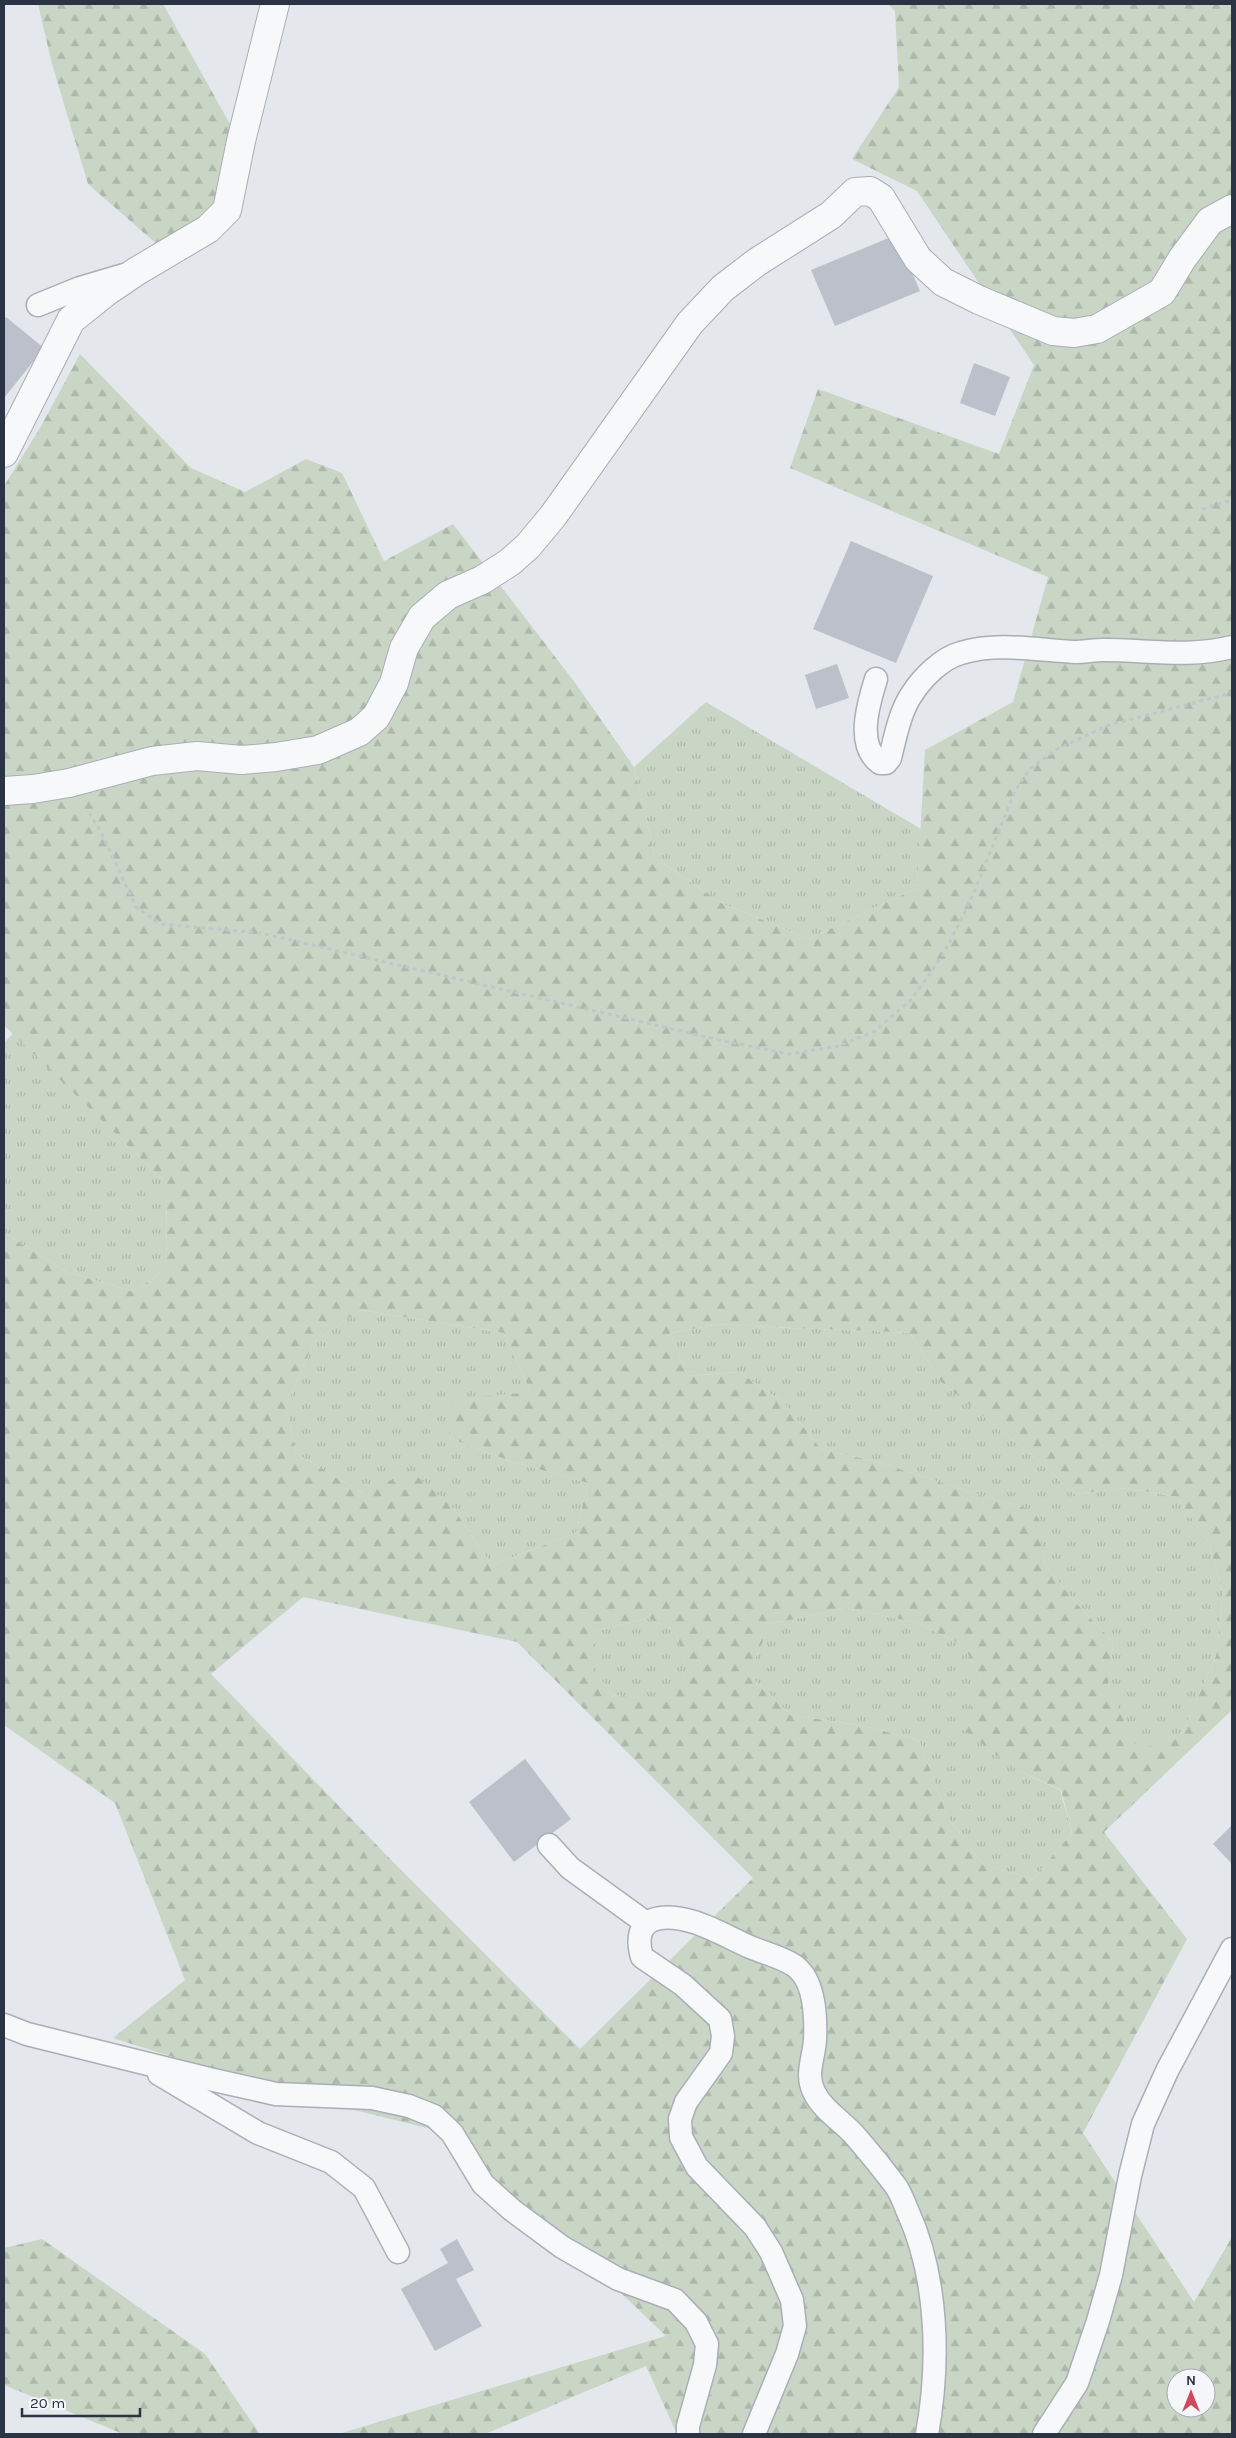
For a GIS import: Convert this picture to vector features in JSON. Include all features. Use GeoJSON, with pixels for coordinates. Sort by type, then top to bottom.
{"type":"FeatureCollection","features":[{"type":"Feature","properties":{"kind":"street"},"geometry":{"type":"LineString","coordinates":[[4,453],[71,320],[106,292],[137,271],[208,228],[227,210],[275,4]]}},
{"type":"Feature","properties":{"kind":"street"},"geometry":{"type":"LineString","coordinates":[[4,790],[33,790],[69,783],[152,761],[197,756],[242,760],[318,750],[359,732],[376,716],[385,700],[394,683],[404,648],[422,618],[448,595],[482,580],[510,562],[528,546],[553,516],[690,323],[723,288],[757,262],[831,215],[855,192],[870,191],[881,198],[918,258],[943,282],[979,300],[1053,331],[1074,333],[1097,329],[1162,292],[1182,259],[1210,221],[1232,209]]}},
{"type":"Feature","properties":{"kind":"lane"},"geometry":{"type":"LineString","coordinates":[[38,305],[80,288],[137,271]]}},
{"type":"Feature","properties":{"kind":"lane"},"geometry":{"type":"LineString","coordinates":[[876,679],[867,708],[865,725],[875,760],[880,763],[886,763],[890,758],[911,694],[933,670],[959,653],[985,648],[1043,648],[1075,652],[1103,650],[1179,655],[1214,652],[1232,647]]}},
{"type":"Feature","properties":{"kind":"lane"},"geometry":{"type":"LineString","coordinates":[[550,1845],[570,1868],[646,1923]]}},
{"type":"Feature","properties":{"kind":"lane"},"geometry":{"type":"LineString","coordinates":[[754,2434],[787,2354],[795,2326],[792,2300],[772,2252],[755,2227],[697,2167],[681,2137],[680,2118],[686,2102],[721,2053],[723,2036],[720,2019],[707,2006],[684,1985],[642,1957],[638,1943],[646,1923],[658,1916],[682,1918],[701,1924],[796,1967],[809,1987],[816,2012],[814,2046],[809,2072],[812,2090],[821,2105],[856,2136],[897,2188],[920,2238],[930,2283],[933,2335],[933,2404],[927,2434]]}},
{"type":"Feature","properties":{"kind":"lane"},"geometry":{"type":"LineString","coordinates":[[1044,2434],[1077,2383],[1098,2321],[1111,2275],[1130,2176],[1143,2124],[1167,2071],[1232,1949]]}},
{"type":"Feature","properties":{"kind":"lane"},"geometry":{"type":"LineString","coordinates":[[4,2025],[27,2034],[276,2094],[372,2098],[409,2106],[434,2116],[452,2134],[483,2184],[512,2210],[562,2247],[610,2274],[675,2300],[696,2322],[707,2344],[706,2365],[688,2426],[688,2434]]}},
{"type":"Feature","properties":{"kind":"lane"},"geometry":{"type":"LineString","coordinates":[[137,2061],[258,2134],[331,2162],[364,2188],[398,2252]]}},
{"type":"Feature","properties":{"kind":"path"},"geometry":{"type":"LineString","coordinates":[[1202,509],[1232,500]]}},
{"type":"Feature","properties":{"kind":"path"},"geometry":{"type":"LineString","coordinates":[[69,783],[101,832],[136,907],[161,924],[260,933],[724,1041],[789,1054],[839,1046],[875,1030],[912,999],[944,953],[970,902],[1016,791],[1030,769],[1057,749],[1109,725],[1232,693]]}},
{"type":"Feature","properties":{"kind":"green space"},"geometry":{"type":"Polygon","coordinates":[[[38,4],[163,4],[235,133],[232,217],[167,253],[88,184],[52,64],[38,4]]]}},
{"type":"Feature","properties":{"kind":"green space"},"geometry":{"type":"Polygon","coordinates":[[[888,4],[1232,4],[1232,1710],[1104,1832],[1187,1939],[1083,2133],[1194,2302],[1232,2237],[1232,2434],[677,2434],[646,2366],[485,2434],[338,2434],[666,2336],[599,2272],[439,2131],[286,2093],[113,2038],[185,1980],[115,1803],[4,1725],[4,1233],[67,1272],[134,1292],[166,1268],[167,1184],[4,1025],[4,486],[40,428],[80,354],[191,468],[245,492],[306,459],[342,473],[384,561],[453,524],[576,684],[634,767],[655,858],[721,903],[809,939],[917,888],[925,750],[1013,702],[1048,577],[790,468],[818,389],[999,454],[1034,365],[917,191],[852,159],[899,87],[895,11],[888,4]],[[360,1310],[314,1342],[286,1406],[296,1453],[364,1494],[410,1470],[453,1508],[492,1565],[576,1533],[588,1483],[513,1462],[449,1438],[453,1399],[531,1392],[504,1333],[360,1310]],[[720,1324],[670,1333],[688,1376],[739,1372],[784,1403],[821,1449],[878,1462],[976,1494],[1036,1511],[1045,1565],[1077,1604],[1113,1642],[1108,1686],[1138,1751],[1182,1733],[1216,1656],[1223,1595],[1209,1543],[1177,1497],[1127,1488],[1074,1494],[1033,1456],[942,1383],[910,1333],[720,1324]],[[303,1597],[211,1674],[397,1866],[580,2049],[753,1878],[517,1642],[303,1597]],[[846,1608],[771,1624],[748,1674],[791,1715],[864,1726],[919,1740],[948,1818],[983,1865],[1033,1879],[1072,1833],[1061,1790],[1017,1770],[963,1729],[981,1679],[963,1645],[914,1622],[846,1608]],[[647,1618],[595,1631],[595,1670],[611,1694],[672,1703],[688,1670],[675,1631],[647,1618]]]}},
{"type":"Feature","properties":{"kind":"green space"},"geometry":{"type":"Polygon","coordinates":[[[706,702],[921,829],[917,888],[809,939],[721,903],[655,858],[634,767],[706,702]]]}},
{"type":"Feature","properties":{"kind":"green space"},"geometry":{"type":"Polygon","coordinates":[[[13,1033],[167,1184],[166,1268],[134,1292],[67,1272],[4,1233],[4,1043],[13,1033]]]}},
{"type":"Feature","properties":{"kind":"green space"},"geometry":{"type":"Polygon","coordinates":[[[360,1310],[504,1333],[531,1392],[494,1397],[449,1438],[513,1462],[588,1483],[576,1533],[492,1565],[453,1508],[364,1494],[296,1453],[286,1406],[314,1342],[360,1310]]]}},
{"type":"Feature","properties":{"kind":"green space"},"geometry":{"type":"Polygon","coordinates":[[[720,1324],[910,1333],[942,1383],[1033,1456],[1074,1494],[1127,1488],[1177,1497],[1209,1543],[1223,1595],[1216,1656],[1182,1733],[1138,1752],[1108,1686],[1113,1642],[1077,1604],[1045,1565],[1035,1511],[878,1462],[821,1449],[784,1403],[739,1372],[688,1376],[670,1333],[720,1324]]]}},
{"type":"Feature","properties":{"kind":"green space"},"geometry":{"type":"Polygon","coordinates":[[[846,1608],[914,1622],[963,1645],[981,1679],[1017,1770],[1060,1790],[1072,1833],[1033,1879],[983,1865],[948,1818],[919,1740],[864,1726],[791,1715],[748,1674],[771,1624],[846,1608]]]}},
{"type":"Feature","properties":{"kind":"green space"},"geometry":{"type":"Polygon","coordinates":[[[647,1618],[675,1631],[688,1670],[672,1704],[611,1694],[595,1670],[595,1631],[647,1618]]]}},
{"type":"Feature","properties":{"kind":"green space"},"geometry":{"type":"Polygon","coordinates":[[[42,2239],[205,2354],[260,2434],[123,2434],[4,2385],[4,2248],[42,2239]]]}},
{"type":"Feature","properties":{"kind":"building"},"geometry":{"type":"Polygon","coordinates":[[[896,235],[920,291],[835,326],[811,270],[896,235]]]}},
{"type":"Feature","properties":{"kind":"building"},"geometry":{"type":"Polygon","coordinates":[[[6,317],[44,348],[4,398],[4,320],[6,317]]]}},
{"type":"Feature","properties":{"kind":"building"},"geometry":{"type":"Polygon","coordinates":[[[974,363],[1010,377],[995,416],[960,403],[974,363]]]}},
{"type":"Feature","properties":{"kind":"building"},"geometry":{"type":"Polygon","coordinates":[[[851,541],[933,576],[896,663],[813,629],[851,541]]]}},
{"type":"Feature","properties":{"kind":"building"},"geometry":{"type":"Polygon","coordinates":[[[837,664],[849,698],[816,709],[805,675],[837,664]]]}},
{"type":"Feature","properties":{"kind":"building"},"geometry":{"type":"Polygon","coordinates":[[[525,1759],[571,1819],[514,1862],[469,1802],[525,1759]]]}},
{"type":"Feature","properties":{"kind":"building"},"geometry":{"type":"Polygon","coordinates":[[[1232,1825],[1232,1864],[1213,1844],[1232,1825]]]}},
{"type":"Feature","properties":{"kind":"building"},"geometry":{"type":"Polygon","coordinates":[[[457,2239],[474,2270],[456,2279],[482,2326],[435,2351],[401,2289],[448,2263],[440,2249],[457,2239]]]}}]}
